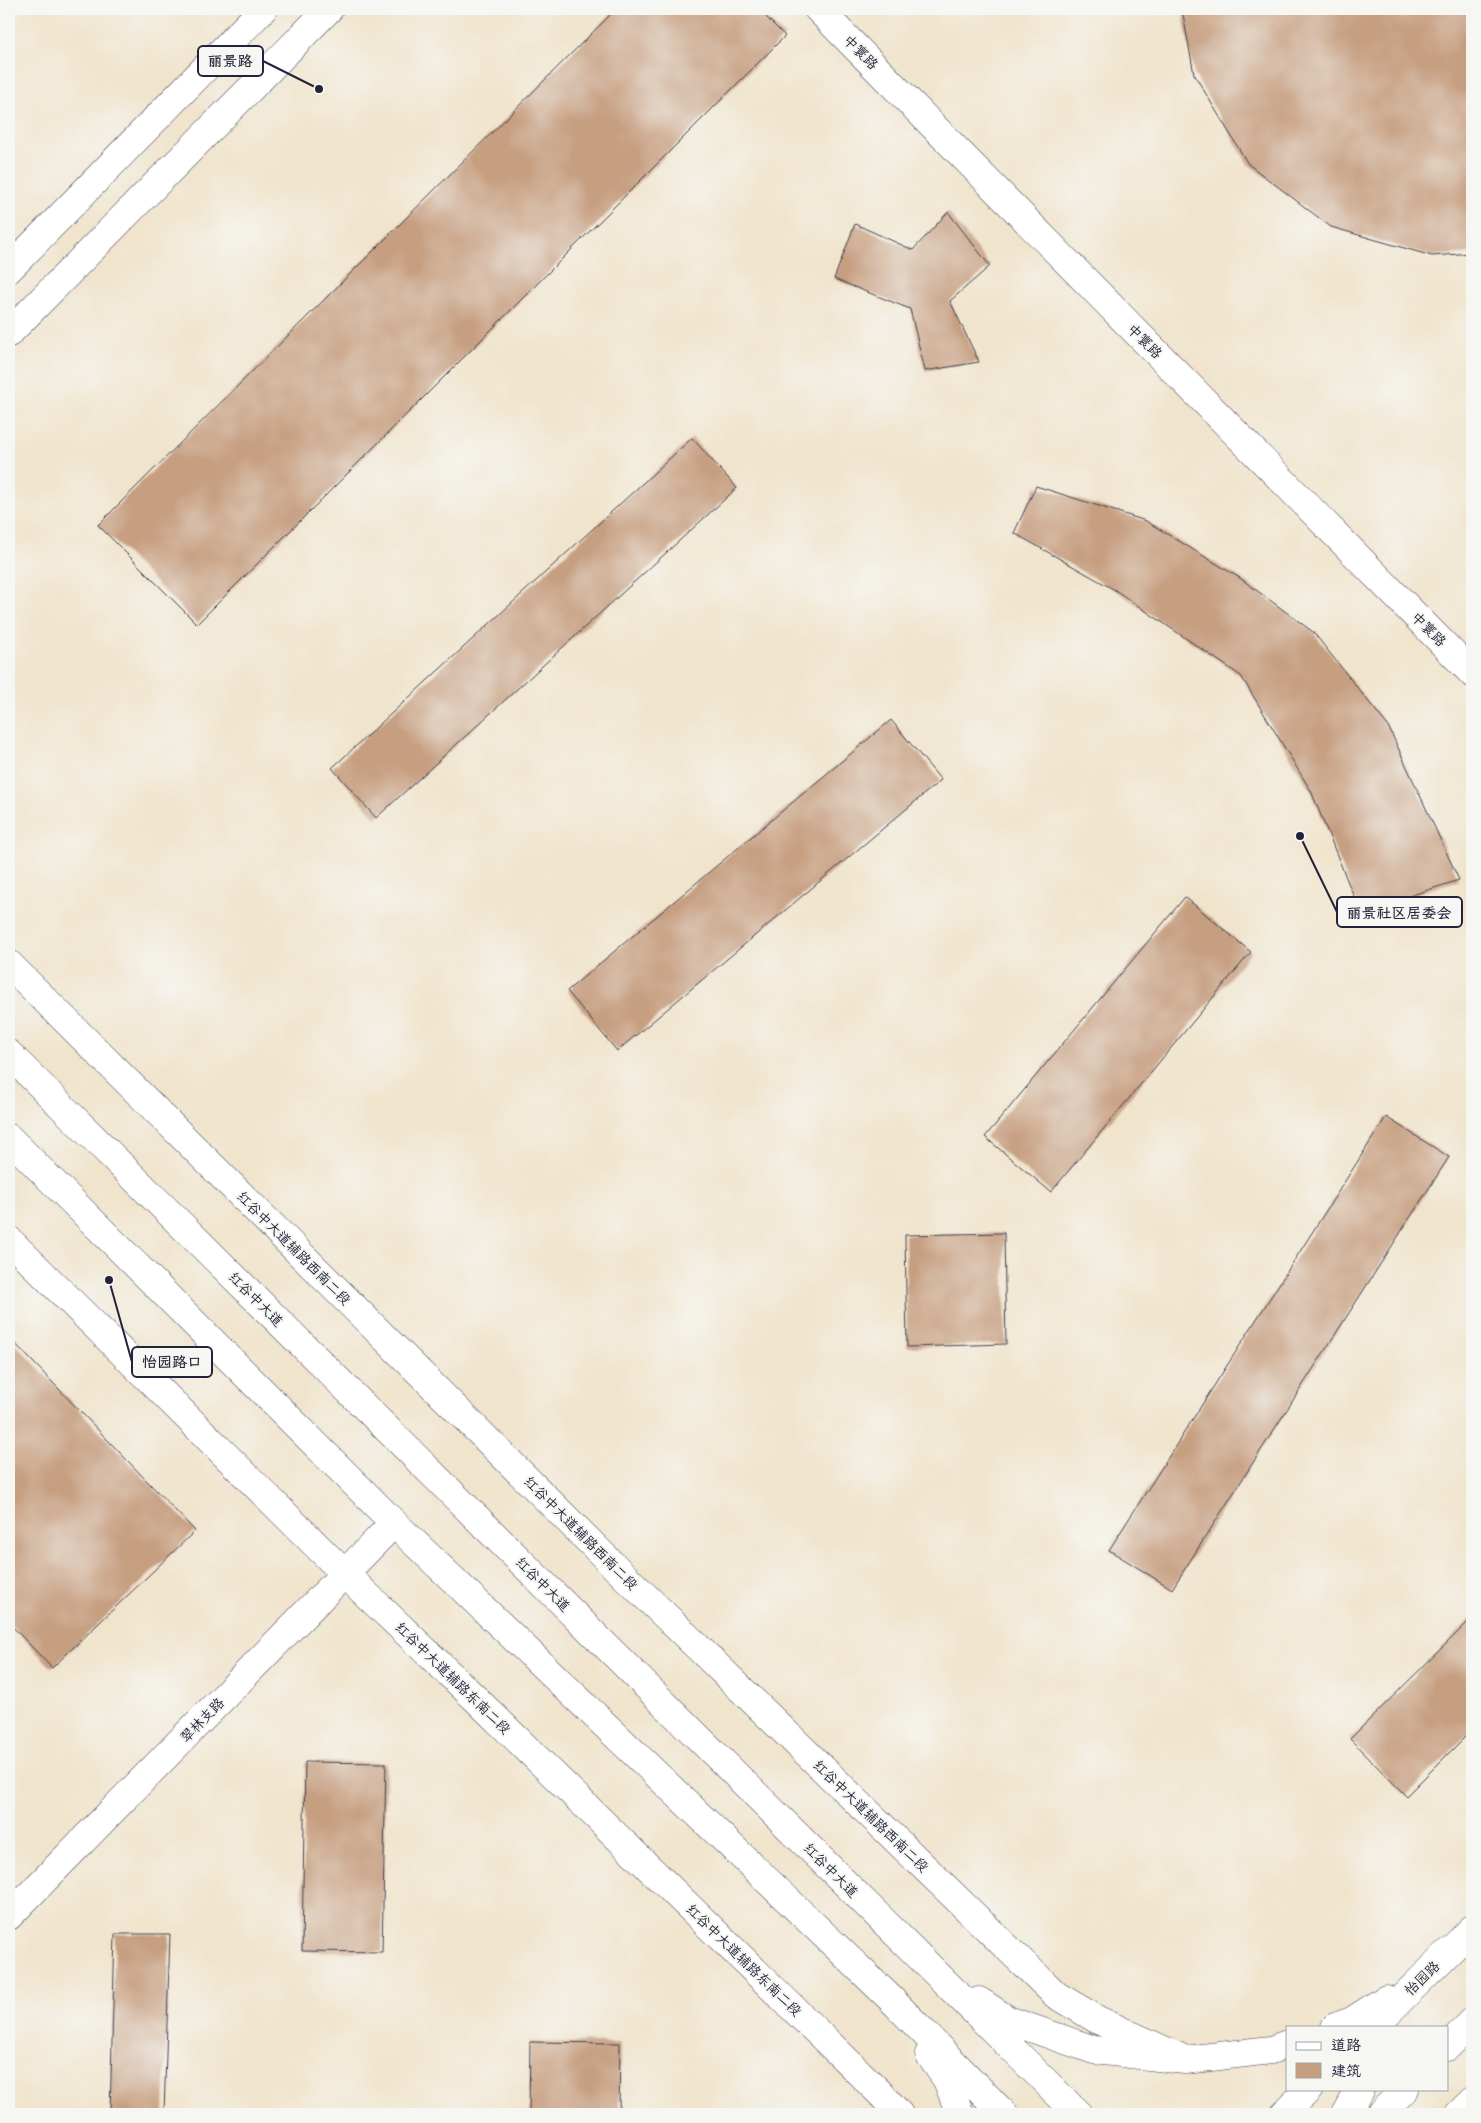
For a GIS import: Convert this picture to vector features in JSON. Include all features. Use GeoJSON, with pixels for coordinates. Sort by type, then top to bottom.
{"type":"FeatureCollection","features":[{"type":"Feature","properties":{"kind":"street"},"geometry":{"type":"LineString","coordinates":[[9,269],[263,9]]}},
{"type":"Feature","properties":{"kind":"street"},"geometry":{"type":"LineString","coordinates":[[9,334],[329,9]]}},
{"type":"Feature","properties":{"kind":"street","name":"中寰路"},"geometry":{"type":"LineString","coordinates":[[818,9],[1472,673]]}},
{"type":"Feature","properties":{"kind":"street","name":"红谷中大道辅路西南二段"},"geometry":{"type":"LineString","coordinates":[[9,964],[609,1561],[1056,1995],[1098,2020],[1185,2060]]}},
{"type":"Feature","properties":{"kind":"street","name":"红谷中大道"},"geometry":{"type":"LineString","coordinates":[[9,1054],[1078,2114]]}},
{"type":"Feature","properties":{"kind":"street"},"geometry":{"type":"LineString","coordinates":[[9,1138],[394,1523],[892,1999],[1004,2114]]}},
{"type":"Feature","properties":{"kind":"street","name":"红谷中大道辅路东南二段"},"geometry":{"type":"LineString","coordinates":[[9,1240],[345,1574],[868,2081],[899,2114]]}},
{"type":"Feature","properties":{"kind":"street","name":"翠林支路"},"geometry":{"type":"LineString","coordinates":[[9,1916],[394,1523]]}},
{"type":"Feature","properties":{"kind":"street","name":"怡园路"},"geometry":{"type":"LineString","coordinates":[[1374,2026],[1472,1929]]}},
{"type":"Feature","properties":{"kind":"street"},"geometry":{"type":"LineString","coordinates":[[932,1970],[1008,2020],[1094,2050],[1185,2060],[1270,2050],[1286,2044]]}},
{"type":"Feature","properties":{"kind":"street"},"geometry":{"type":"LineString","coordinates":[[1338,2026],[1352,2021],[1426,1975]]}},
{"type":"Feature","properties":{"kind":"street"},"geometry":{"type":"LineString","coordinates":[[1396,2026],[1426,1975]]}},
{"type":"Feature","properties":{"kind":"street"},"geometry":{"type":"LineString","coordinates":[[892,1999],[947,2080],[960,2114]]}},
{"type":"Feature","properties":{"kind":"street"},"geometry":{"type":"LineString","coordinates":[[1448,2046],[1472,2022]]}},
{"type":"Feature","properties":{"kind":"street"},"geometry":{"type":"LineString","coordinates":[[1284,2114],[1308,2090]]}},
{"type":"Feature","properties":{"kind":"street"},"geometry":{"type":"LineString","coordinates":[[1346,2114],[1359,2090]]}},
{"type":"Feature","properties":{"kind":"street"},"geometry":{"type":"LineString","coordinates":[[1380,2114],[1404,2090]]}},
{"type":"Feature","properties":{"kind":"street"},"geometry":{"type":"LineString","coordinates":[[1459,2114],[1472,2101]]}},
{"type":"Feature","properties":{"kind":"building"},"geometry":{"type":"Polygon","coordinates":[[[616,9],[758,9],[785,36],[197,624],[98,525],[616,9]]]}},
{"type":"Feature","properties":{"kind":"building"},"geometry":{"type":"Polygon","coordinates":[[[1182,9],[1472,9],[1472,253],[1432,256],[1331,227],[1248,164],[1194,74],[1182,9]]]}},
{"type":"Feature","properties":{"kind":"building"},"geometry":{"type":"Polygon","coordinates":[[[948,212],[990,266],[950,301],[979,362],[925,371],[910,309],[834,279],[855,224],[913,250],[948,212]]]}},
{"type":"Feature","properties":{"kind":"building"},"geometry":{"type":"Polygon","coordinates":[[[692,438],[737,488],[376,818],[332,768],[692,438]]]}},
{"type":"Feature","properties":{"kind":"building"},"geometry":{"type":"Polygon","coordinates":[[[1036,486],[1146,521],[1240,578],[1313,632],[1388,726],[1459,880],[1360,912],[1311,791],[1241,676],[1115,590],[1014,533],[1036,486]]]}},
{"type":"Feature","properties":{"kind":"building"},"geometry":{"type":"Polygon","coordinates":[[[891,720],[941,780],[617,1051],[567,991],[891,720]]]}},
{"type":"Feature","properties":{"kind":"building"},"geometry":{"type":"Polygon","coordinates":[[[1185,897],[1251,952],[1051,1192],[985,1137],[1185,897]]]}},
{"type":"Feature","properties":{"kind":"building"},"geometry":{"type":"Polygon","coordinates":[[[1386,1117],[1449,1157],[1172,1589],[1109,1550],[1386,1117]]]}},
{"type":"Feature","properties":{"kind":"building"},"geometry":{"type":"Polygon","coordinates":[[[1004,1233],[1006,1344],[907,1347],[905,1235],[1004,1233]]]}},
{"type":"Feature","properties":{"kind":"building"},"geometry":{"type":"Polygon","coordinates":[[[9,1337],[195,1531],[52,1668],[9,1623],[9,1337]]]}},
{"type":"Feature","properties":{"kind":"building"},"geometry":{"type":"Polygon","coordinates":[[[1472,1618],[1472,1730],[1406,1796],[1350,1739],[1472,1618]]]}},
{"type":"Feature","properties":{"kind":"building"},"geometry":{"type":"Polygon","coordinates":[[[305,1762],[386,1763],[382,1952],[302,1951],[305,1762]]]}},
{"type":"Feature","properties":{"kind":"building"},"geometry":{"type":"Polygon","coordinates":[[[115,1934],[170,1934],[164,2114],[110,2114],[115,1934]]]}},
{"type":"Feature","properties":{"kind":"building"},"geometry":{"type":"Polygon","coordinates":[[[530,2042],[620,2043],[619,2114],[529,2114],[530,2042]]]}},
{"type":"Feature","properties":{"kind":"place","name":"丽景路"},"geometry":{"type":"Point","coordinates":[319,89]}},
{"type":"Feature","properties":{"kind":"place","name":"丽景社区居委会"},"geometry":{"type":"Point","coordinates":[1300,836]}},
{"type":"Feature","properties":{"kind":"place","name":"怡园路口"},"geometry":{"type":"Point","coordinates":[109,1280]}}]}
